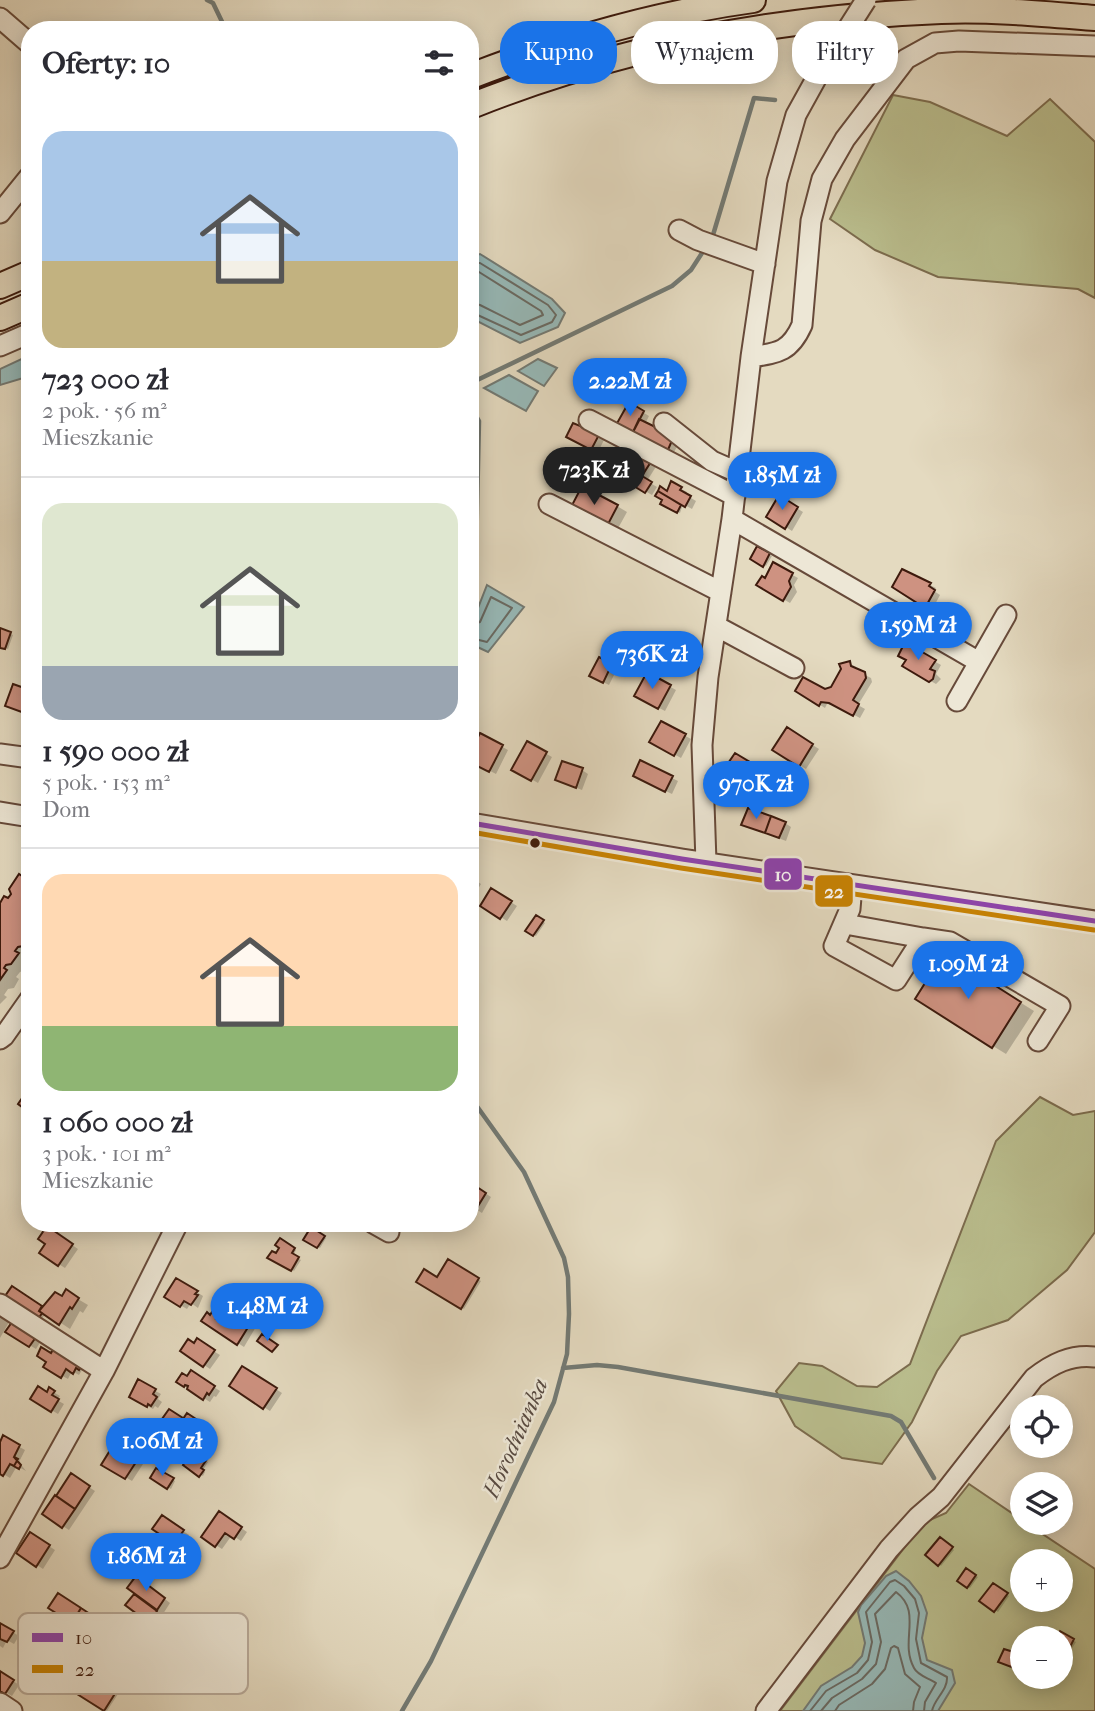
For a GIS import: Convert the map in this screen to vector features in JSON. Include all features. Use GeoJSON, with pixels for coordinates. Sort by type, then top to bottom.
{"type":"FeatureCollection","features":[{"type":"Feature","properties":{"kind":"main road"},"geometry":{"type":"LineString","coordinates":[[479,73],[554,47],[645,21],[754,0]]}},
{"type":"Feature","properties":{"kind":"main road"},"geometry":{"type":"LineString","coordinates":[[479,103],[579,68],[657,47],[753,28],[942,11],[1022,12],[1095,18]]}},
{"type":"Feature","properties":{"kind":"main road"},"geometry":{"type":"LineString","coordinates":[[0,286],[21,277]]}},
{"type":"Feature","properties":{"kind":"main road"},"geometry":{"type":"LineString","coordinates":[[0,318],[21,309]]}},
{"type":"Feature","properties":{"kind":"street"},"geometry":{"type":"LineString","coordinates":[[706,862],[702,745],[751,357],[777,181],[796,115],[866,0]]}},
{"type":"Feature","properties":{"kind":"street"},"geometry":{"type":"LineString","coordinates":[[0,18],[21,36]]}},
{"type":"Feature","properties":{"kind":"street"},"geometry":{"type":"LineString","coordinates":[[751,357],[776,353],[787,348],[796,339],[802,326],[811,221],[822,179],[845,139],[906,59],[935,43],[959,41],[1095,46]]}},
{"type":"Feature","properties":{"kind":"street"},"geometry":{"type":"LineString","coordinates":[[0,213],[21,187]]}},
{"type":"Feature","properties":{"kind":"street"},"geometry":{"type":"LineString","coordinates":[[679,230],[732,254],[765,264]]}},
{"type":"Feature","properties":{"kind":"street"},"geometry":{"type":"LineString","coordinates":[[0,346],[21,337]]}},
{"type":"Feature","properties":{"kind":"street"},"geometry":{"type":"LineString","coordinates":[[589,420],[735,496]]}},
{"type":"Feature","properties":{"kind":"street"},"geometry":{"type":"LineString","coordinates":[[664,423],[712,461],[737,472]]}},
{"type":"Feature","properties":{"kind":"street"},"geometry":{"type":"LineString","coordinates":[[549,504],[721,592]]}},
{"type":"Feature","properties":{"kind":"street"},"geometry":{"type":"LineString","coordinates":[[732,519],[979,662]]}},
{"type":"Feature","properties":{"kind":"street"},"geometry":{"type":"LineString","coordinates":[[957,701],[1006,615]]}},
{"type":"Feature","properties":{"kind":"street"},"geometry":{"type":"LineString","coordinates":[[716,626],[794,668]]}},
{"type":"Feature","properties":{"kind":"street"},"geometry":{"type":"LineString","coordinates":[[0,754],[21,757]]}},
{"type":"Feature","properties":{"kind":"street"},"geometry":{"type":"LineString","coordinates":[[0,812],[21,816]]}},
{"type":"Feature","properties":{"kind":"street"},"geometry":{"type":"LineString","coordinates":[[479,824],[852,885],[1095,921]]}},
{"type":"Feature","properties":{"kind":"street"},"geometry":{"type":"LineString","coordinates":[[852,885],[850,909],[834,946],[896,981],[923,938]]}},
{"type":"Feature","properties":{"kind":"street"},"geometry":{"type":"LineString","coordinates":[[845,924],[950,942],[1060,1006],[1038,1041]]}},
{"type":"Feature","properties":{"kind":"street"},"geometry":{"type":"LineString","coordinates":[[0,1039],[21,1012]]}},
{"type":"Feature","properties":{"kind":"street"},"geometry":{"type":"LineString","coordinates":[[0,1558],[104,1371],[174,1232]]}},
{"type":"Feature","properties":{"kind":"street"},"geometry":{"type":"LineString","coordinates":[[0,1304],[104,1371]]}},
{"type":"Feature","properties":{"kind":"street"},"geometry":{"type":"LineString","coordinates":[[765,1711],[889,1549],[918,1517],[941,1497],[1034,1378],[1050,1366],[1066,1359],[1095,1357]]}},
{"type":"Feature","properties":{"kind":"street"},"geometry":{"type":"LineString","coordinates":[[0,1703],[12,1711]]}},
{"type":"Feature","properties":{"kind":"green space"},"geometry":{"type":"Polygon","coordinates":[[[893,95],[930,102],[1007,136],[1050,99],[1095,142],[1095,298],[1078,289],[938,277],[875,250],[830,219],[893,95]]]}},
{"type":"Feature","properties":{"kind":"green space"},"geometry":{"type":"Polygon","coordinates":[[[1040,1097],[1073,1115],[1095,1111],[1095,1232],[1067,1270],[1008,1320],[961,1336],[937,1371],[912,1422],[882,1464],[842,1458],[795,1426],[776,1391],[799,1363],[822,1366],[857,1386],[877,1387],[910,1364],[996,1141],[1040,1097]]]}},
{"type":"Feature","properties":{"kind":"green space"},"geometry":{"type":"Polygon","coordinates":[[[969,1484],[1010,1512],[1010,1535],[1044,1535],[1065,1549],[1010,1549],[1010,1612],[1073,1612],[1073,1554],[1095,1569],[1095,1711],[780,1711],[923,1523],[946,1513],[969,1484]]]}},
{"type":"Feature","properties":{"kind":"water"},"geometry":{"type":"Polygon","coordinates":[[[479,254],[552,299],[565,313],[558,327],[520,343],[479,322],[479,254]]]}},
{"type":"Feature","properties":{"kind":"water"},"geometry":{"type":"Polygon","coordinates":[[[21,359],[21,379],[0,385],[0,369],[21,359]]]}},
{"type":"Feature","properties":{"kind":"water"},"geometry":{"type":"Polygon","coordinates":[[[538,359],[557,368],[544,386],[518,371],[538,359]]]}},
{"type":"Feature","properties":{"kind":"water"},"geometry":{"type":"Polygon","coordinates":[[[509,375],[538,391],[526,411],[484,388],[509,375]]]}},
{"type":"Feature","properties":{"kind":"water"},"geometry":{"type":"Polygon","coordinates":[[[487,585],[524,607],[488,652],[479,648],[479,606],[487,585]]]}},
{"type":"Feature","properties":{"kind":"water"},"geometry":{"type":"Polygon","coordinates":[[[896,1571],[909,1581],[921,1596],[927,1613],[922,1638],[927,1660],[952,1670],[955,1683],[938,1711],[803,1711],[821,1686],[852,1667],[862,1656],[865,1643],[858,1612],[886,1576],[896,1571]]]}},
{"type":"Feature","properties":{"kind":"building"},"geometry":{"type":"Polygon","coordinates":[[[629,402],[644,411],[632,434],[616,425],[629,402]]]}},
{"type":"Feature","properties":{"kind":"building"},"geometry":{"type":"Polygon","coordinates":[[[639,419],[674,436],[667,452],[632,434],[639,419]]]}},
{"type":"Feature","properties":{"kind":"building"},"geometry":{"type":"Polygon","coordinates":[[[582,421],[601,431],[591,450],[566,437],[573,423],[580,426],[582,421]]]}},
{"type":"Feature","properties":{"kind":"building"},"geometry":{"type":"Polygon","coordinates":[[[634,449],[652,460],[642,476],[652,482],[645,493],[624,480],[627,474],[621,470],[634,449]]]}},
{"type":"Feature","properties":{"kind":"building"},"geometry":{"type":"Polygon","coordinates":[[[671,481],[691,496],[685,507],[658,491],[660,486],[667,491],[671,481]]]}},
{"type":"Feature","properties":{"kind":"building"},"geometry":{"type":"Polygon","coordinates":[[[582,486],[618,505],[606,528],[570,509],[582,486]]]}},
{"type":"Feature","properties":{"kind":"building"},"geometry":{"type":"Polygon","coordinates":[[[658,491],[681,505],[677,513],[660,504],[662,500],[655,496],[658,491]]]}},
{"type":"Feature","properties":{"kind":"building"},"geometry":{"type":"Polygon","coordinates":[[[779,495],[798,507],[785,529],[766,517],[779,495]]]}},
{"type":"Feature","properties":{"kind":"building"},"geometry":{"type":"Polygon","coordinates":[[[757,546],[770,553],[763,567],[750,559],[757,546]]]}},
{"type":"Feature","properties":{"kind":"building"},"geometry":{"type":"Polygon","coordinates":[[[773,562],[793,573],[789,581],[791,587],[783,601],[756,585],[762,576],[765,578],[773,562]]]}},
{"type":"Feature","properties":{"kind":"building"},"geometry":{"type":"Polygon","coordinates":[[[902,569],[931,583],[929,586],[935,590],[925,608],[892,587],[902,569]]]}},
{"type":"Feature","properties":{"kind":"building"},"geometry":{"type":"Polygon","coordinates":[[[0,628],[11,632],[5,649],[0,648],[0,628]]]}},
{"type":"Feature","properties":{"kind":"building"},"geometry":{"type":"Polygon","coordinates":[[[905,642],[936,660],[930,669],[935,671],[929,682],[902,666],[906,660],[898,656],[905,642]]]}},
{"type":"Feature","properties":{"kind":"building"},"geometry":{"type":"Polygon","coordinates":[[[599,657],[612,664],[603,683],[589,676],[599,657]]]}},
{"type":"Feature","properties":{"kind":"building"},"geometry":{"type":"Polygon","coordinates":[[[850,661],[851,666],[865,672],[866,678],[853,700],[859,704],[853,716],[829,703],[821,702],[819,706],[795,691],[803,677],[825,689],[831,687],[841,669],[839,664],[850,661]]]}},
{"type":"Feature","properties":{"kind":"building"},"geometry":{"type":"Polygon","coordinates":[[[647,672],[671,685],[658,709],[634,696],[647,672]]]}},
{"type":"Feature","properties":{"kind":"building"},"geometry":{"type":"Polygon","coordinates":[[[13,684],[21,687],[21,712],[5,706],[13,684]]]}},
{"type":"Feature","properties":{"kind":"building"},"geometry":{"type":"Polygon","coordinates":[[[661,721],[686,734],[674,756],[649,742],[661,721]]]}},
{"type":"Feature","properties":{"kind":"building"},"geometry":{"type":"Polygon","coordinates":[[[787,727],[813,744],[799,767],[772,750],[787,727]]]}},
{"type":"Feature","properties":{"kind":"building"},"geometry":{"type":"Polygon","coordinates":[[[480,733],[503,745],[489,772],[479,767],[480,733]]]}},
{"type":"Feature","properties":{"kind":"building"},"geometry":{"type":"Polygon","coordinates":[[[527,741],[547,752],[531,781],[511,770],[527,741]]]}},
{"type":"Feature","properties":{"kind":"building"},"geometry":{"type":"Polygon","coordinates":[[[735,753],[755,765],[740,788],[720,775],[735,753]]]}},
{"type":"Feature","properties":{"kind":"building"},"geometry":{"type":"Polygon","coordinates":[[[640,760],[673,776],[665,792],[633,776],[640,760]]]}},
{"type":"Feature","properties":{"kind":"building"},"geometry":{"type":"Polygon","coordinates":[[[562,761],[583,768],[576,788],[555,780],[562,761]]]}},
{"type":"Feature","properties":{"kind":"building"},"geometry":{"type":"Polygon","coordinates":[[[748,808],[771,816],[765,833],[741,825],[748,808]]]}},
{"type":"Feature","properties":{"kind":"building"},"geometry":{"type":"Polygon","coordinates":[[[771,816],[786,822],[779,838],[765,833],[771,816]]]}},
{"type":"Feature","properties":{"kind":"building"},"geometry":{"type":"Polygon","coordinates":[[[19,874],[21,946],[15,951],[19,953],[11,964],[4,968],[7,970],[0,980],[0,903],[4,896],[8,898],[11,894],[9,889],[19,874]]]}},
{"type":"Feature","properties":{"kind":"building"},"geometry":{"type":"Polygon","coordinates":[[[491,888],[512,901],[500,919],[480,906],[491,888]]]}},
{"type":"Feature","properties":{"kind":"building"},"geometry":{"type":"Polygon","coordinates":[[[536,915],[544,920],[533,936],[525,931],[536,915]]]}},
{"type":"Feature","properties":{"kind":"building"},"geometry":{"type":"Polygon","coordinates":[[[944,953],[1021,1002],[992,1048],[915,999],[944,953]]]}},
{"type":"Feature","properties":{"kind":"building"},"geometry":{"type":"Polygon","coordinates":[[[479,1188],[486,1193],[479,1204],[479,1188]]]}},
{"type":"Feature","properties":{"kind":"building"},"geometry":{"type":"Polygon","coordinates":[[[43,1232],[56,1232],[73,1244],[58,1266],[39,1253],[45,1244],[38,1239],[43,1232]]]}},
{"type":"Feature","properties":{"kind":"building"},"geometry":{"type":"Polygon","coordinates":[[[308,1232],[319,1232],[325,1236],[317,1248],[303,1240],[308,1232]]]}},
{"type":"Feature","properties":{"kind":"building"},"geometry":{"type":"Polygon","coordinates":[[[280,1238],[295,1248],[292,1253],[299,1257],[291,1271],[267,1258],[272,1251],[276,1253],[279,1248],[275,1245],[280,1238]]]}},
{"type":"Feature","properties":{"kind":"building"},"geometry":{"type":"Polygon","coordinates":[[[448,1259],[479,1278],[461,1309],[416,1282],[424,1269],[437,1277],[448,1259]]]}},
{"type":"Feature","properties":{"kind":"building"},"geometry":{"type":"Polygon","coordinates":[[[176,1278],[198,1291],[191,1305],[184,1301],[180,1307],[164,1297],[176,1278]]]}},
{"type":"Feature","properties":{"kind":"building"},"geometry":{"type":"Polygon","coordinates":[[[12,1286],[42,1306],[39,1311],[42,1313],[37,1321],[3,1299],[12,1286]]]}},
{"type":"Feature","properties":{"kind":"building"},"geometry":{"type":"Polygon","coordinates":[[[66,1289],[79,1298],[59,1325],[39,1311],[55,1292],[62,1296],[66,1289]]]}},
{"type":"Feature","properties":{"kind":"building"},"geometry":{"type":"Polygon","coordinates":[[[238,1304],[255,1316],[237,1345],[201,1321],[207,1312],[210,1315],[212,1312],[218,1316],[216,1319],[225,1325],[238,1304]]]}},
{"type":"Feature","properties":{"kind":"building"},"geometry":{"type":"Polygon","coordinates":[[[12,1322],[36,1337],[29,1347],[5,1332],[12,1322]]]}},
{"type":"Feature","properties":{"kind":"building"},"geometry":{"type":"Polygon","coordinates":[[[262,1334],[278,1345],[272,1352],[257,1341],[262,1334]]]}},
{"type":"Feature","properties":{"kind":"building"},"geometry":{"type":"Polygon","coordinates":[[[197,1338],[215,1350],[203,1367],[180,1351],[188,1339],[194,1343],[197,1338]]]}},
{"type":"Feature","properties":{"kind":"building"},"geometry":{"type":"Polygon","coordinates":[[[55,1346],[83,1363],[79,1370],[76,1368],[73,1374],[66,1369],[61,1378],[43,1367],[46,1362],[37,1356],[41,1347],[51,1353],[55,1346]]]}},
{"type":"Feature","properties":{"kind":"building"},"geometry":{"type":"Polygon","coordinates":[[[242,1366],[277,1388],[263,1409],[229,1386],[242,1366]]]}},
{"type":"Feature","properties":{"kind":"building"},"geometry":{"type":"Polygon","coordinates":[[[191,1370],[215,1386],[203,1400],[187,1389],[188,1386],[184,1387],[176,1382],[182,1373],[187,1376],[191,1370]]]}},
{"type":"Feature","properties":{"kind":"building"},"geometry":{"type":"Polygon","coordinates":[[[138,1379],[156,1389],[153,1394],[157,1397],[151,1406],[148,1404],[147,1407],[129,1397],[138,1379]]]}},
{"type":"Feature","properties":{"kind":"building"},"geometry":{"type":"Polygon","coordinates":[[[38,1386],[47,1392],[49,1387],[55,1391],[52,1395],[59,1399],[51,1412],[30,1399],[38,1386]]]}},
{"type":"Feature","properties":{"kind":"building"},"geometry":{"type":"Polygon","coordinates":[[[169,1409],[183,1418],[177,1428],[162,1419],[169,1409]]]}},
{"type":"Feature","properties":{"kind":"building"},"geometry":{"type":"Polygon","coordinates":[[[187,1413],[205,1425],[195,1440],[177,1428],[187,1413]]]}},
{"type":"Feature","properties":{"kind":"building"},"geometry":{"type":"Polygon","coordinates":[[[3,1435],[20,1445],[14,1457],[18,1459],[14,1466],[10,1464],[3,1476],[0,1474],[0,1442],[3,1435]]]}},
{"type":"Feature","properties":{"kind":"building"},"geometry":{"type":"Polygon","coordinates":[[[3,1435],[20,1445],[14,1457],[21,1465],[19,1469],[10,1464],[3,1476],[0,1474],[0,1442],[3,1435]]]}},
{"type":"Feature","properties":{"kind":"building"},"geometry":{"type":"Polygon","coordinates":[[[114,1444],[138,1459],[125,1479],[101,1465],[114,1444]]]}},
{"type":"Feature","properties":{"kind":"building"},"geometry":{"type":"Polygon","coordinates":[[[193,1450],[207,1459],[199,1477],[183,1465],[193,1450]]]}},
{"type":"Feature","properties":{"kind":"building"},"geometry":{"type":"Polygon","coordinates":[[[156,1468],[174,1478],[167,1489],[150,1478],[156,1468]]]}},
{"type":"Feature","properties":{"kind":"building"},"geometry":{"type":"Polygon","coordinates":[[[71,1473],[90,1486],[75,1509],[56,1496],[71,1473]]]}},
{"type":"Feature","properties":{"kind":"building"},"geometry":{"type":"Polygon","coordinates":[[[55,1495],[75,1509],[62,1528],[42,1514],[55,1495]]]}},
{"type":"Feature","properties":{"kind":"building"},"geometry":{"type":"Polygon","coordinates":[[[219,1511],[242,1527],[234,1539],[225,1533],[215,1547],[201,1537],[219,1511]]]}},
{"type":"Feature","properties":{"kind":"building"},"geometry":{"type":"Polygon","coordinates":[[[162,1515],[184,1530],[174,1544],[152,1529],[162,1515]]]}},
{"type":"Feature","properties":{"kind":"building"},"geometry":{"type":"Polygon","coordinates":[[[30,1532],[50,1545],[36,1567],[16,1553],[30,1532]]]}},
{"type":"Feature","properties":{"kind":"building"},"geometry":{"type":"Polygon","coordinates":[[[940,1537],[953,1547],[938,1566],[925,1555],[940,1537]]]}},
{"type":"Feature","properties":{"kind":"building"},"geometry":{"type":"Polygon","coordinates":[[[966,1568],[976,1575],[967,1588],[957,1581],[966,1568]]]}},
{"type":"Feature","properties":{"kind":"building"},"geometry":{"type":"Polygon","coordinates":[[[136,1576],[165,1598],[157,1610],[127,1588],[136,1576]]]}},
{"type":"Feature","properties":{"kind":"building"},"geometry":{"type":"Polygon","coordinates":[[[993,1583],[1008,1593],[994,1612],[979,1601],[993,1583]]]}},
{"type":"Feature","properties":{"kind":"building"},"geometry":{"type":"Polygon","coordinates":[[[58,1593],[81,1608],[78,1613],[56,1613],[48,1608],[58,1593]]]}},
{"type":"Feature","properties":{"kind":"building"},"geometry":{"type":"Polygon","coordinates":[[[134,1594],[157,1611],[136,1613],[125,1605],[134,1594]]]}},
{"type":"Feature","properties":{"kind":"building"},"geometry":{"type":"Polygon","coordinates":[[[0,1623],[14,1631],[7,1642],[0,1639],[0,1623]]]}},
{"type":"Feature","properties":{"kind":"building"},"geometry":{"type":"Polygon","coordinates":[[[1004,1649],[1010,1651],[1010,1666],[998,1662],[1004,1649]]]}},
{"type":"Feature","properties":{"kind":"building"},"geometry":{"type":"Polygon","coordinates":[[[0,1671],[14,1680],[5,1694],[0,1691],[0,1671]]]}},
{"type":"Feature","properties":{"kind":"building"},"geometry":{"type":"Polygon","coordinates":[[[77,1694],[115,1694],[104,1711],[77,1694]]]}},
{"type":"Feature","properties":{"kind":"waterway","name":"Horodnianka"},"geometry":{"type":"LineString","coordinates":[[207,0],[213,3],[222,21]]}},
{"type":"Feature","properties":{"kind":"waterway"},"geometry":{"type":"LineString","coordinates":[[713,235],[754,98],[775,100]]}},
{"type":"Feature","properties":{"kind":"waterway"},"geometry":{"type":"LineString","coordinates":[[479,379],[672,286],[691,270],[702,253]]}},
{"type":"Feature","properties":{"kind":"waterway","name":"Horodnianka"},"geometry":{"type":"LineString","coordinates":[[402,1711],[431,1661],[554,1402],[567,1354],[568,1277],[564,1258],[524,1172],[479,1109]]}},
{"type":"Feature","properties":{"kind":"waterway"},"geometry":{"type":"LineString","coordinates":[[563,1368],[597,1365],[618,1367],[891,1416],[901,1422],[934,1478]]}},
{"type":"Feature","properties":{"kind":"transit line","name":"10"},"geometry":{"type":"LineString","coordinates":[[479,824],[682,859],[1095,921]]}},
{"type":"Feature","properties":{"kind":"transit line","name":"22"},"geometry":{"type":"LineString","coordinates":[[479,833],[681,868],[1094,930]]}}]}
